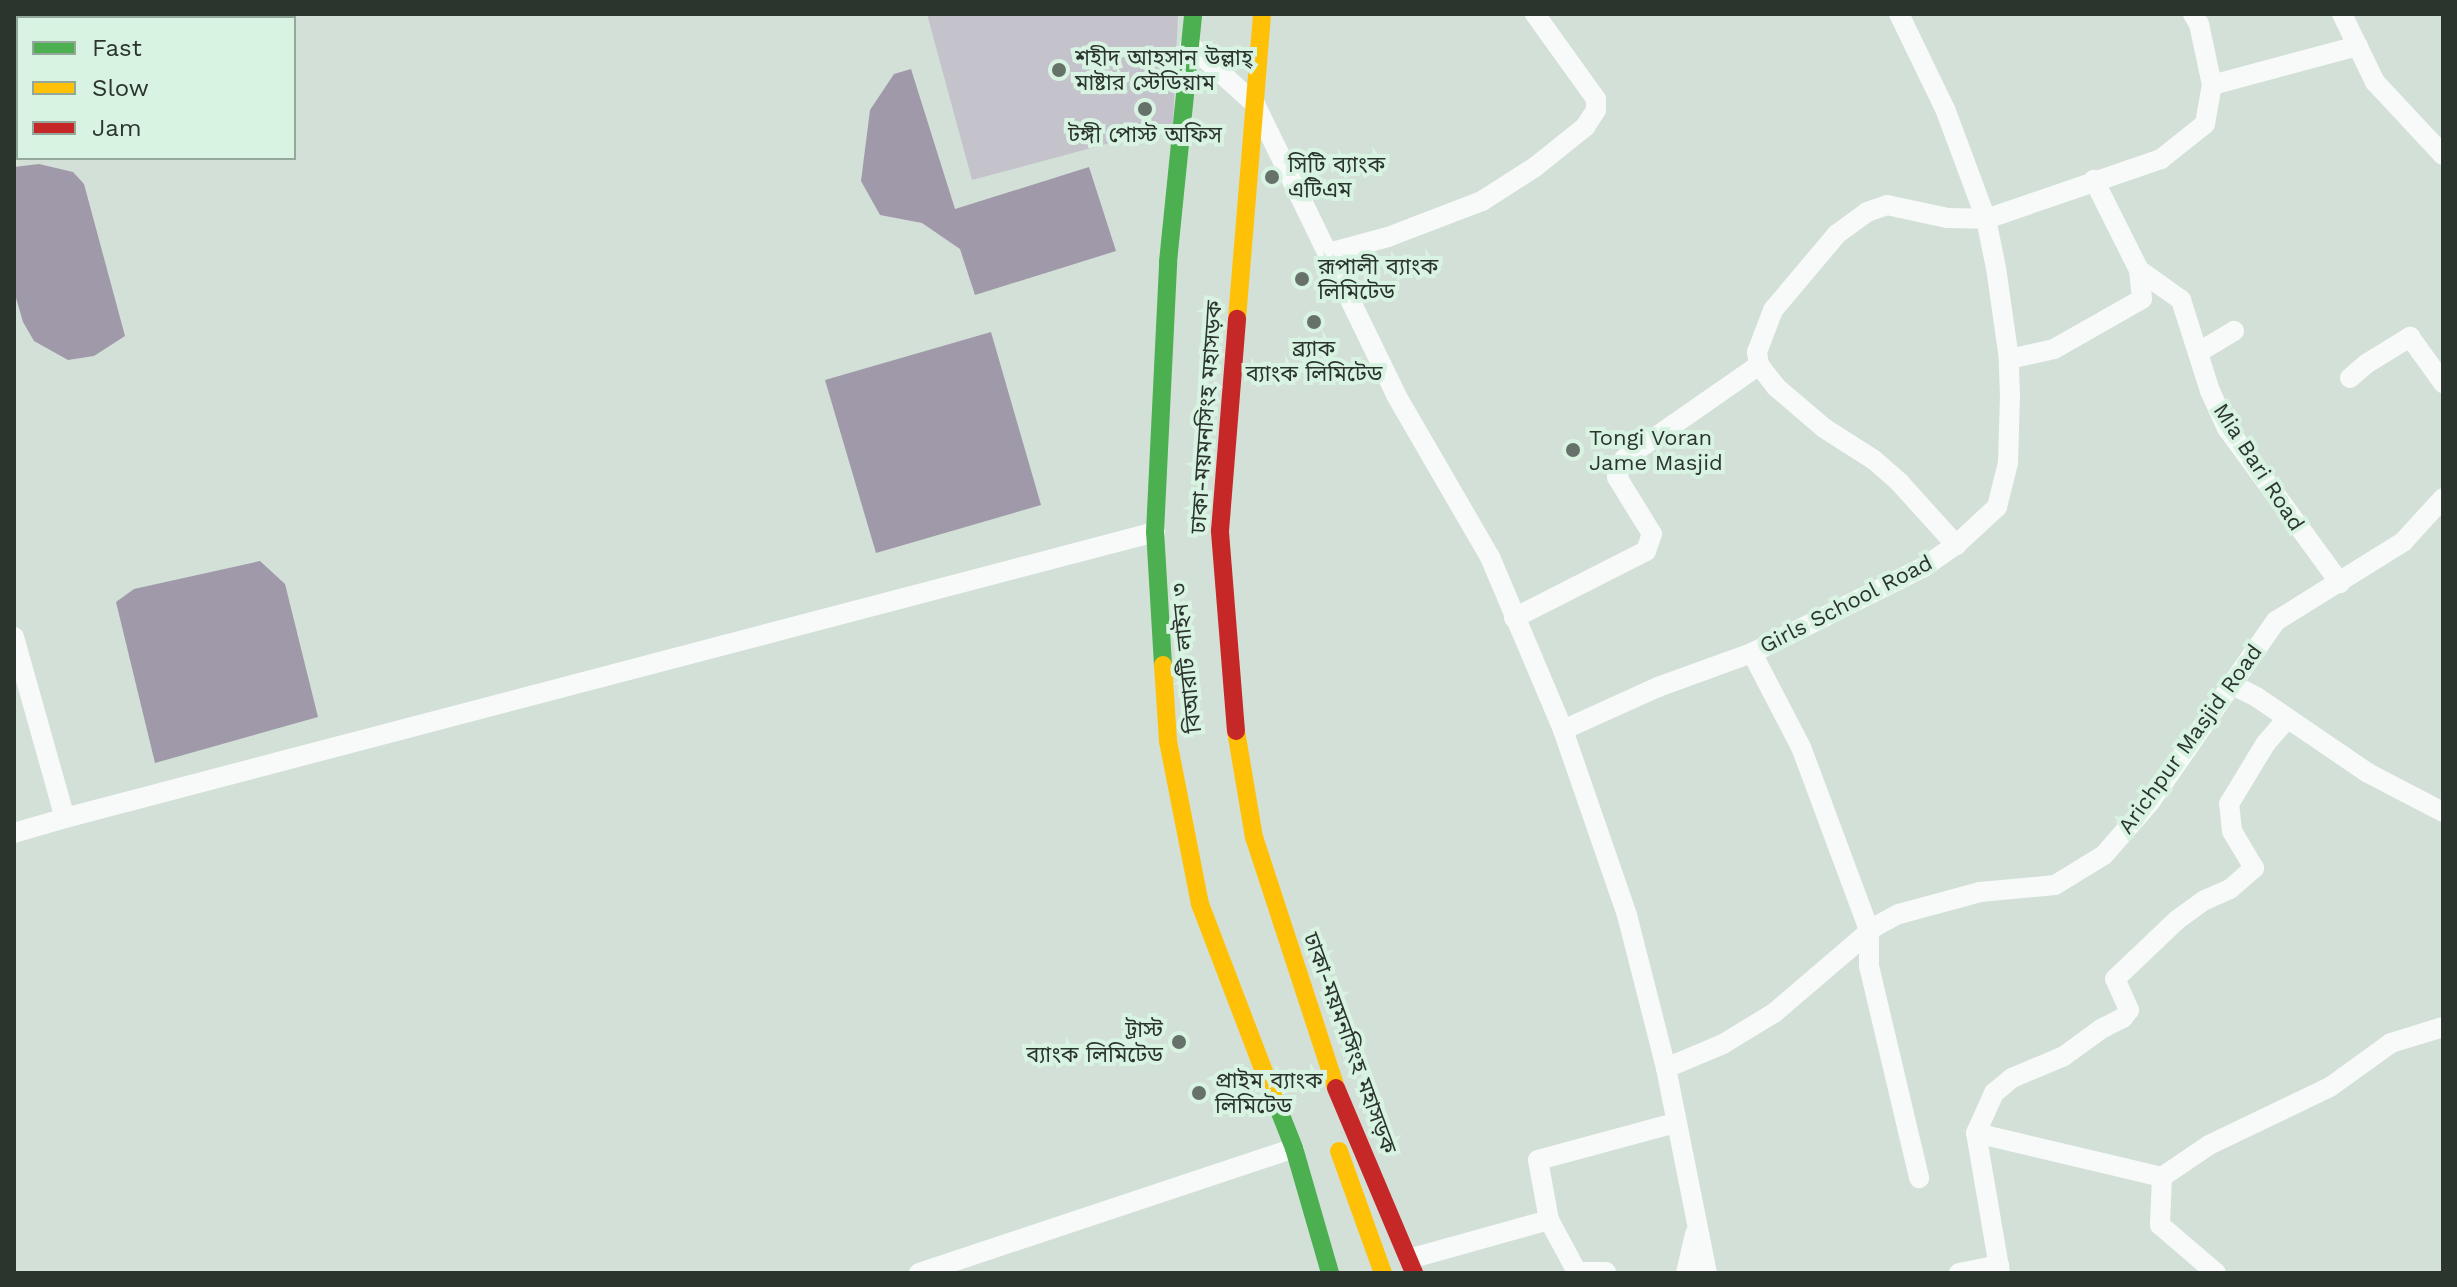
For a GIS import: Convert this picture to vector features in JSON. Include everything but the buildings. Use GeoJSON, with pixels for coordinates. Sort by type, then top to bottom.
{"type":"FeatureCollection","features":[{"type":"Feature","properties":{"kind":"highway","name":"ঢাকা-ময়মনসিংহ মহাসড়ক"},"geometry":{"type":"LineString","coordinates":[[1193,14],[1168,262],[1155,532],[1168,741],[1200,904],[1294,1148],[1330,1273]]}},
{"type":"Feature","properties":{"kind":"highway"},"geometry":{"type":"LineString","coordinates":[[1234,56],[1230,105],[1254,14]]}},
{"type":"Feature","properties":{"kind":"highway","name":"ঢাকা-ময়মনসিংহ মহাসড়ক"},"geometry":{"type":"LineString","coordinates":[[1262,14],[1220,531],[1237,747],[1254,837],[1339,1096],[1412,1266]]}},
{"type":"Feature","properties":{"kind":"highway","name":"বিআরটি লাইন ৩"},"geometry":{"type":"LineString","coordinates":[[1208,625],[1221,756]]}},
{"type":"Feature","properties":{"kind":"highway"},"geometry":{"type":"LineString","coordinates":[[1226,786],[1243,864]]}},
{"type":"Feature","properties":{"kind":"highway"},"geometry":{"type":"LineString","coordinates":[[1297,1031],[1323,1106]]}},
{"type":"Feature","properties":{"kind":"highway"},"geometry":{"type":"LineString","coordinates":[[1334,1137],[1383,1273]]}},
{"type":"Feature","properties":{"kind":"street"},"geometry":{"type":"LineString","coordinates":[[1329,253],[1388,237],[1482,201],[1535,167],[1585,127],[1596,110],[1596,99],[1535,14]]}},
{"type":"Feature","properties":{"kind":"street","name":"Girls School Road"},"geometry":{"type":"LineString","coordinates":[[1563,730],[1658,687],[1752,653],[1924,567],[1956,545],[1997,507],[2008,463],[2009,359],[1986,219],[1940,97],[1899,14]]}},
{"type":"Feature","properties":{"kind":"street"},"geometry":{"type":"LineString","coordinates":[[1956,545],[1900,483],[1874,460],[1824,428],[1776,387],[1759,365],[1757,352],[1773,310],[1837,234],[1867,212],[1887,205],[1947,218],[1986,219],[2161,159],[2205,124],[2212,85],[2199,24],[2193,14]]}},
{"type":"Feature","properties":{"kind":"street"},"geometry":{"type":"LineString","coordinates":[[2342,14],[2375,82],[2443,155]]}},
{"type":"Feature","properties":{"kind":"street"},"geometry":{"type":"LineString","coordinates":[[1190,45],[1255,104],[1396,395],[1490,557],[1563,730],[1627,915],[1666,1068],[1707,1273]]}},
{"type":"Feature","properties":{"kind":"street"},"geometry":{"type":"LineString","coordinates":[[2212,85],[2358,46]]}},
{"type":"Feature","properties":{"kind":"street"},"geometry":{"type":"LineString","coordinates":[[2009,359],[2054,349],[2142,299],[2139,270],[2094,180]]}},
{"type":"Feature","properties":{"kind":"street","name":"Mia Bari Road"},"geometry":{"type":"LineString","coordinates":[[2139,270],[2181,300],[2210,391],[2227,428],[2340,583]]}},
{"type":"Feature","properties":{"kind":"street"},"geometry":{"type":"LineString","coordinates":[[2199,352],[2234,331]]}},
{"type":"Feature","properties":{"kind":"street"},"geometry":{"type":"LineString","coordinates":[[2350,378],[2366,364],[2410,337],[2443,383]]}},
{"type":"Feature","properties":{"kind":"street"},"geometry":{"type":"LineString","coordinates":[[1514,618],[1646,551],[1652,534],[1617,477],[1624,459],[1759,365]]}},
{"type":"Feature","properties":{"kind":"street","name":"Arichpur Masjid Road"},"geometry":{"type":"LineString","coordinates":[[1666,1068],[1723,1044],[1774,1013],[1869,930],[1899,914],[1980,892],[2055,885],[2104,855],[2150,802],[2276,621],[2403,542],[2443,498]]}},
{"type":"Feature","properties":{"kind":"street"},"geometry":{"type":"LineString","coordinates":[[14,833],[1155,532]]}},
{"type":"Feature","properties":{"kind":"street"},"geometry":{"type":"LineString","coordinates":[[14,637],[65,818]]}},
{"type":"Feature","properties":{"kind":"street"},"geometry":{"type":"LineString","coordinates":[[1752,653],[1801,747],[1869,930],[1869,966],[1919,1178]]}},
{"type":"Feature","properties":{"kind":"street"},"geometry":{"type":"LineString","coordinates":[[2231,684],[2368,773],[2443,812]]}},
{"type":"Feature","properties":{"kind":"street"},"geometry":{"type":"LineString","coordinates":[[1959,1273],[1999,1269],[1976,1133],[1994,1093],[2012,1078],[2064,1056],[2101,1029],[2123,1018],[2129,1010],[2115,979],[2177,920],[2205,900],[2230,889],[2254,868],[2232,831],[2229,804],[2266,743],[2287,719]]}},
{"type":"Feature","properties":{"kind":"street"},"geometry":{"type":"LineString","coordinates":[[1976,1133],[2162,1177],[2209,1145],[2330,1087],[2391,1043],[2443,1027]]}},
{"type":"Feature","properties":{"kind":"street"},"geometry":{"type":"LineString","coordinates":[[1606,1272],[1577,1272],[1549,1220],[1538,1160],[1675,1123]]}},
{"type":"Feature","properties":{"kind":"street"},"geometry":{"type":"LineString","coordinates":[[919,1273],[1294,1148]]}},
{"type":"Feature","properties":{"kind":"street"},"geometry":{"type":"LineString","coordinates":[[2162,1177],[2160,1225],[2216,1273]]}},
{"type":"Feature","properties":{"kind":"street"},"geometry":{"type":"LineString","coordinates":[[1412,1266],[1549,1220]]}},
{"type":"Feature","properties":{"kind":"street"},"geometry":{"type":"LineString","coordinates":[[1686,1273],[1696,1227]]}},
{"type":"Feature","properties":{"kind":"shaded area","name":"শহীদ আহসান উল্লাহ্‌ মাষ্টার স্টেডিয়াম"},"geometry":{"type":"Polygon","coordinates":[[[927,14],[1178,14],[1173,126],[972,180],[927,14]]]}},
{"type":"Feature","properties":{"kind":"shaded area"},"geometry":{"type":"Polygon","coordinates":[[[911,69],[955,209],[1089,167],[1116,251],[975,295],[960,249],[922,223],[880,215],[861,181],[870,110],[894,74],[911,69]]]}},
{"type":"Feature","properties":{"kind":"shaded area"},"geometry":{"type":"Polygon","coordinates":[[[39,164],[73,172],[84,184],[125,336],[94,356],[68,360],[34,341],[23,322],[14,291],[14,167],[39,164]]]}},
{"type":"Feature","properties":{"kind":"shaded area"},"geometry":{"type":"Polygon","coordinates":[[[991,332],[1041,505],[876,553],[825,380],[991,332]]]}},
{"type":"Feature","properties":{"kind":"shaded area"},"geometry":{"type":"Polygon","coordinates":[[[260,561],[285,584],[318,717],[155,763],[116,602],[134,589],[260,561]]]}},
{"type":"Feature","properties":{"kind":"traffic: fast"},"geometry":{"type":"LineString","coordinates":[[1163,665],[1155,532],[1168,262],[1193,14]]}},
{"type":"Feature","properties":{"kind":"traffic: fast"},"geometry":{"type":"LineString","coordinates":[[1275,1100],[1294,1148],[1330,1273]]}},
{"type":"Feature","properties":{"kind":"traffic: slow"},"geometry":{"type":"LineString","coordinates":[[1237,319],[1262,14]]}},
{"type":"Feature","properties":{"kind":"traffic: slow"},"geometry":{"type":"LineString","coordinates":[[1163,665],[1168,741],[1200,904],[1275,1100]]}},
{"type":"Feature","properties":{"kind":"traffic: slow"},"geometry":{"type":"LineString","coordinates":[[1236,731],[1254,837],[1336,1088]]}},
{"type":"Feature","properties":{"kind":"traffic: slow"},"geometry":{"type":"LineString","coordinates":[[1339,1151],[1383,1273]]}},
{"type":"Feature","properties":{"kind":"traffic: jam"},"geometry":{"type":"LineString","coordinates":[[1236,731],[1220,531],[1237,319]]}},
{"type":"Feature","properties":{"kind":"traffic: jam"},"geometry":{"type":"LineString","coordinates":[[1336,1088],[1414,1273]]}},
{"type":"Feature","properties":{"kind":"place","name":"শহীদ আহসান উল্লাহ্‌ মাষ্টার স্টেডিয়াম"},"geometry":{"type":"Point","coordinates":[1059,70]}},
{"type":"Feature","properties":{"kind":"place","name":"টঙ্গী পোস্ট অফিস"},"geometry":{"type":"Point","coordinates":[1145,109]}},
{"type":"Feature","properties":{"kind":"place","name":"সিটি ব্যাংক এটিএম"},"geometry":{"type":"Point","coordinates":[1272,177]}},
{"type":"Feature","properties":{"kind":"place","name":"রূপালী ব্যাংক লিমিটেড"},"geometry":{"type":"Point","coordinates":[1302,279]}},
{"type":"Feature","properties":{"kind":"place","name":"ব্র্যাক ব্যাংক লিমিটেড"},"geometry":{"type":"Point","coordinates":[1314,322]}},
{"type":"Feature","properties":{"kind":"place","name":"Tongi Voran Jame Masjid"},"geometry":{"type":"Point","coordinates":[1573,450]}},
{"type":"Feature","properties":{"kind":"place","name":"ট্রাস্ট ব্যাংক লিমিটেড"},"geometry":{"type":"Point","coordinates":[1179,1042]}},
{"type":"Feature","properties":{"kind":"place","name":"প্রাইম ব্যাংক লিমিটেড"},"geometry":{"type":"Point","coordinates":[1199,1093]}}]}
